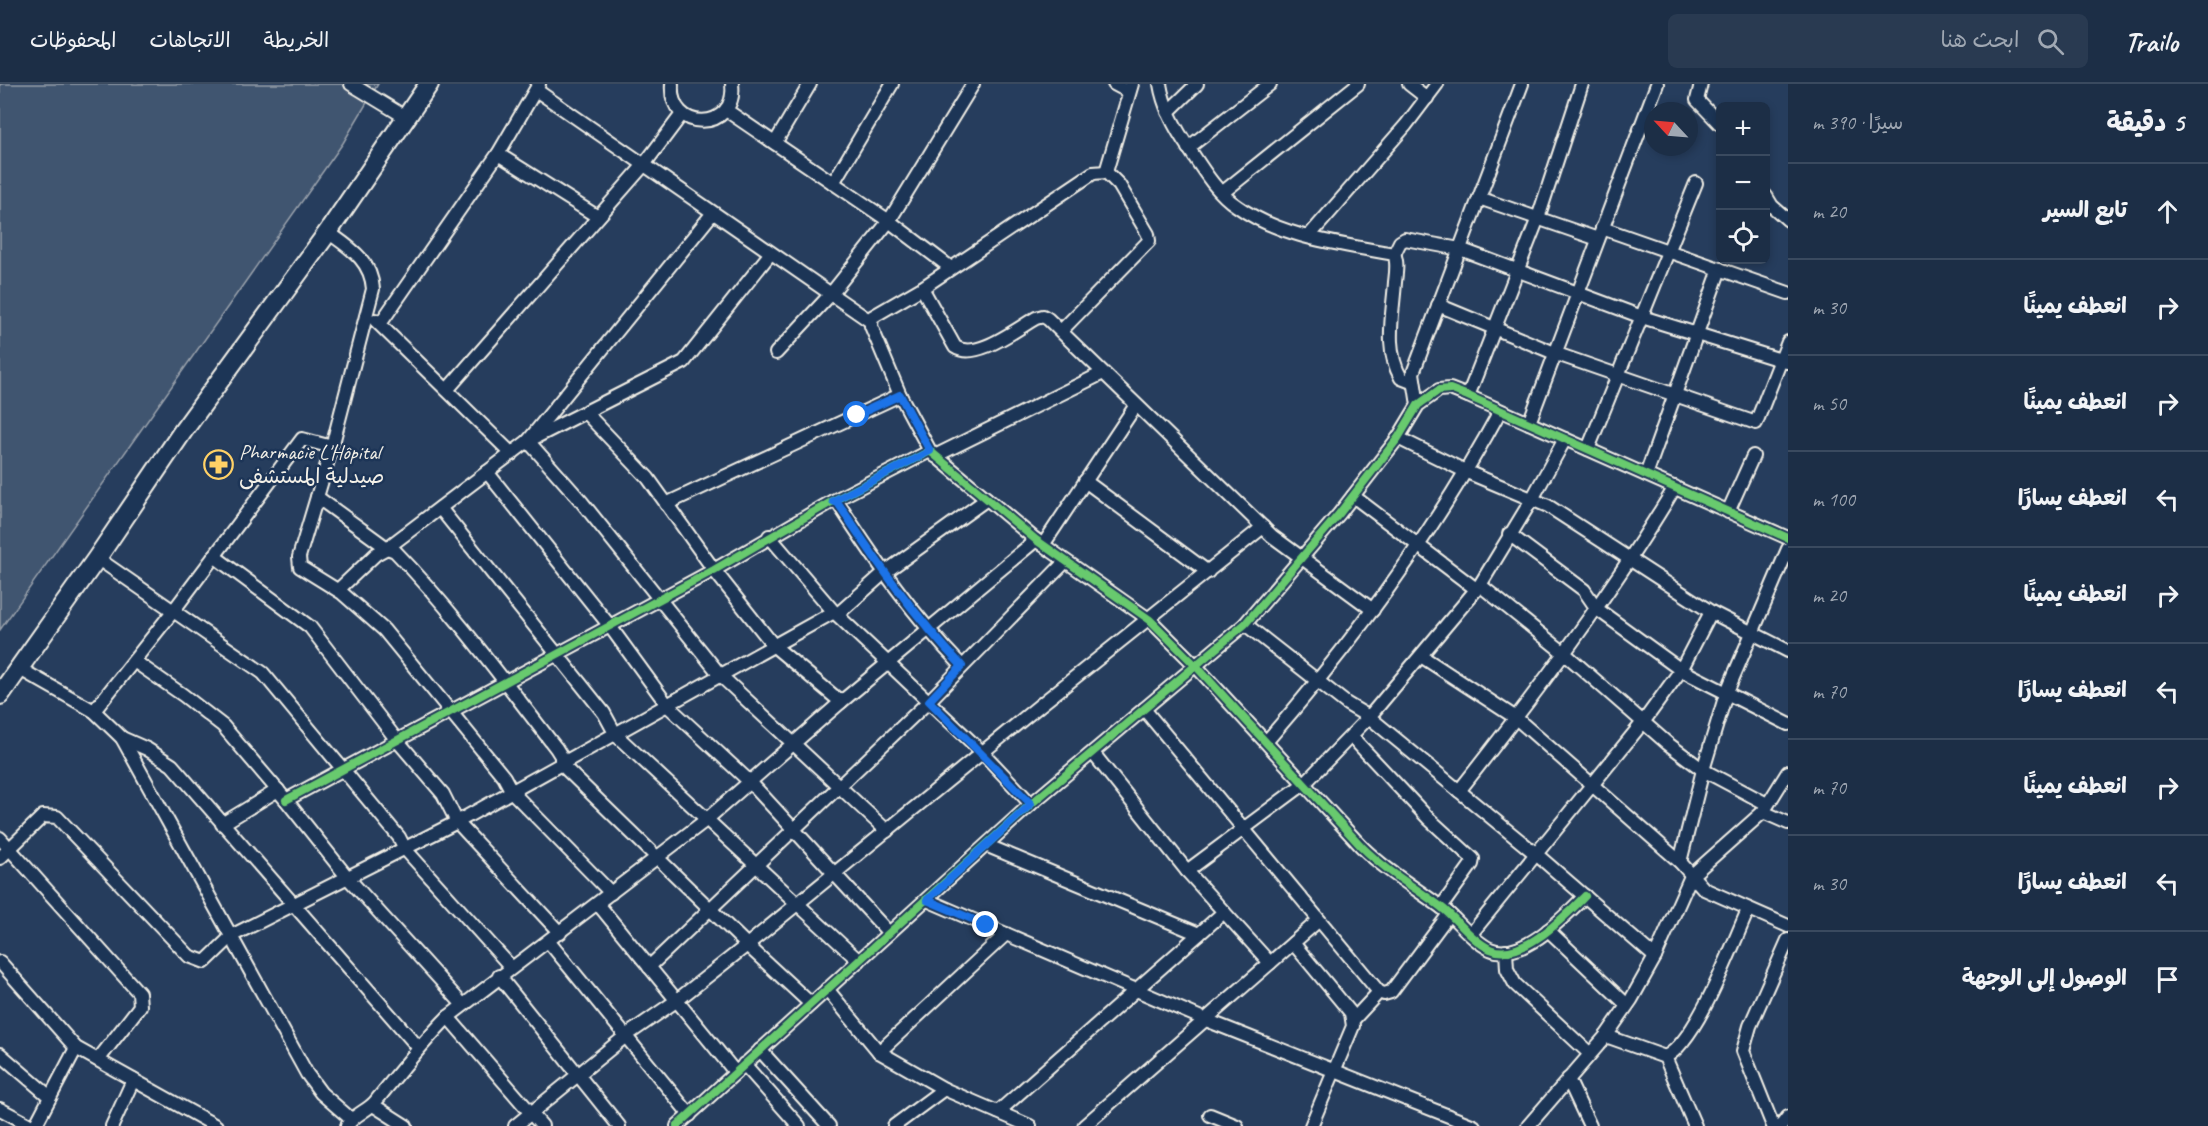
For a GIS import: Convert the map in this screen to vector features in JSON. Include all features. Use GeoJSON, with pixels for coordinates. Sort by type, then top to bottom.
{"type":"FeatureCollection","features":[{"type":"Feature","properties":{"kind":"main road"},"geometry":{"type":"LineString","coordinates":[[0,695],[98,558],[183,431],[328,232],[429,84]]}},
{"type":"Feature","properties":{"kind":"street"},"geometry":{"type":"LineString","coordinates":[[351,84],[407,118]]}},
{"type":"Feature","properties":{"kind":"street"},"geometry":{"type":"LineString","coordinates":[[672,84],[673,101],[682,114],[705,121],[726,110],[733,95],[732,84]]}},
{"type":"Feature","properties":{"kind":"street"},"geometry":{"type":"LineString","coordinates":[[775,143],[810,84]]}},
{"type":"Feature","properties":{"kind":"street"},"geometry":{"type":"LineString","coordinates":[[833,183],[892,84]]}},
{"type":"Feature","properties":{"kind":"street"},"geometry":{"type":"LineString","coordinates":[[776,353],[830,295],[889,221],[973,84]]}},
{"type":"Feature","properties":{"kind":"street"},"geometry":{"type":"LineString","coordinates":[[1106,172],[1130,88],[1114,84]]}},
{"type":"Feature","properties":{"kind":"street"},"geometry":{"type":"LineString","coordinates":[[1160,84],[1168,112],[1188,148],[1222,193],[1236,206],[1260,220],[1309,236],[1394,254]]}},
{"type":"Feature","properties":{"kind":"street"},"geometry":{"type":"LineString","coordinates":[[1168,112],[1197,84]]}},
{"type":"Feature","properties":{"kind":"street"},"geometry":{"type":"LineString","coordinates":[[1188,148],[1270,84]]}},
{"type":"Feature","properties":{"kind":"street"},"geometry":{"type":"LineString","coordinates":[[1222,193],[1358,84]]}},
{"type":"Feature","properties":{"kind":"street"},"geometry":{"type":"LineString","coordinates":[[1409,84],[1427,98]]}},
{"type":"Feature","properties":{"kind":"street"},"geometry":{"type":"LineString","coordinates":[[1309,236],[1437,84]]}},
{"type":"Feature","properties":{"kind":"street"},"geometry":{"type":"LineString","coordinates":[[1418,405],[1414,383],[1416,365],[1522,84]]}},
{"type":"Feature","properties":{"kind":"street"},"geometry":{"type":"LineString","coordinates":[[1468,396],[1538,218],[1582,84]]}},
{"type":"Feature","properties":{"kind":"street"},"geometry":{"type":"LineString","coordinates":[[1529,423],[1557,354],[1657,84]]}},
{"type":"Feature","properties":{"kind":"street"},"geometry":{"type":"LineString","coordinates":[[1701,84],[1698,100],[1706,112],[1716,121]]}},
{"type":"Feature","properties":{"kind":"street"},"geometry":{"type":"LineString","coordinates":[[380,324],[498,154],[538,87],[643,166],[870,321],[900,395],[932,453],[1065,562],[1150,620],[1195,665],[1379,864],[1445,910],[1491,950],[1506,951],[1519,948],[1548,930],[1585,896]]}},
{"type":"Feature","properties":{"kind":"street"},"geometry":{"type":"LineString","coordinates":[[726,110],[889,221],[951,268]]}},
{"type":"Feature","properties":{"kind":"street"},"geometry":{"type":"LineString","coordinates":[[447,390],[643,166],[682,114]]}},
{"type":"Feature","properties":{"kind":"street"},"geometry":{"type":"LineString","coordinates":[[498,154],[598,217]]}},
{"type":"Feature","properties":{"kind":"street"},"geometry":{"type":"LineString","coordinates":[[870,321],[874,314],[922,288],[1093,173],[1106,172],[1119,185],[1148,234],[1149,241],[1146,248],[1061,331]]}},
{"type":"Feature","properties":{"kind":"street"},"geometry":{"type":"LineString","coordinates":[[1588,449],[1620,375],[1696,183]]}},
{"type":"Feature","properties":{"kind":"street"},"geometry":{"type":"LineString","coordinates":[[1479,198],[1538,218],[1669,251],[1788,293]]}},
{"type":"Feature","properties":{"kind":"street"},"geometry":{"type":"LineString","coordinates":[[1770,202],[1788,220]]}},
{"type":"Feature","properties":{"kind":"street"},"geometry":{"type":"LineString","coordinates":[[338,590],[376,554],[528,441],[712,214]]}},
{"type":"Feature","properties":{"kind":"street"},"geometry":{"type":"LineString","coordinates":[[328,232],[360,256],[372,275],[373,289],[299,563],[300,567],[338,590],[384,630],[504,777],[512,792],[611,893]]}},
{"type":"Feature","properties":{"kind":"street"},"geometry":{"type":"LineString","coordinates":[[1414,383],[1401,378],[1393,364],[1390,344],[1396,271],[1394,254],[1400,242],[1405,239],[1460,249],[1642,317],[1784,362]]}},
{"type":"Feature","properties":{"kind":"street"},"geometry":{"type":"LineString","coordinates":[[528,441],[684,362],[770,254]]}},
{"type":"Feature","properties":{"kind":"street"},"geometry":{"type":"LineString","coordinates":[[1646,475],[1677,395],[1720,269]]}},
{"type":"Feature","properties":{"kind":"street"},"geometry":{"type":"LineString","coordinates":[[922,288],[955,347],[961,351],[978,351],[1040,316],[1048,319],[1263,527],[1300,559],[1372,610]]}},
{"type":"Feature","properties":{"kind":"street"},"geometry":{"type":"LineString","coordinates":[[1438,305],[1557,354],[1756,423],[1784,362],[1788,342]]}},
{"type":"Feature","properties":{"kind":"street"},"geometry":{"type":"LineString","coordinates":[[368,313],[512,454]]}},
{"type":"Feature","properties":{"kind":"street"},"geometry":{"type":"LineString","coordinates":[[222,824],[343,769],[714,570],[833,501],[1103,373]]}},
{"type":"Feature","properties":{"kind":"street"},"geometry":{"type":"LineString","coordinates":[[677,1126],[988,846],[1031,804],[1245,624],[1353,496],[1398,438],[1418,405],[1439,390],[1450,389],[1468,396],[1788,538]]}},
{"type":"Feature","properties":{"kind":"street"},"geometry":{"type":"LineString","coordinates":[[666,504],[900,395]]}},
{"type":"Feature","properties":{"kind":"street"},"geometry":{"type":"LineString","coordinates":[[20,669],[94,711],[122,738],[307,1074],[321,1094],[349,1122],[373,1105],[418,1047],[448,1017],[706,820],[927,630],[1039,542],[1085,481],[1136,405]]}},
{"type":"Feature","properties":{"kind":"street"},"geometry":{"type":"LineString","coordinates":[[1266,742],[1318,682],[1420,545],[1467,472],[1500,411]]}},
{"type":"Feature","properties":{"kind":"street"},"geometry":{"type":"LineString","coordinates":[[585,412],[635,464],[774,646],[841,702]]}},
{"type":"Feature","properties":{"kind":"street"},"geometry":{"type":"LineString","coordinates":[[1398,438],[1467,472],[1548,507],[1586,529],[1630,562],[1711,612],[1788,651]]}},
{"type":"Feature","properties":{"kind":"street"},"geometry":{"type":"LineString","coordinates":[[94,711],[174,610],[302,439],[332,447]]}},
{"type":"Feature","properties":{"kind":"street"},"geometry":{"type":"LineString","coordinates":[[1187,871],[1305,783],[1369,717],[1478,587],[1531,501],[1565,439]]}},
{"type":"Feature","properties":{"kind":"street"},"geometry":{"type":"LineString","coordinates":[[528,441],[661,598],[721,676],[887,831]]}},
{"type":"Feature","properties":{"kind":"street"},"geometry":{"type":"LineString","coordinates":[[1728,512],[1753,456]]}},
{"type":"Feature","properties":{"kind":"street"},"geometry":{"type":"LineString","coordinates":[[487,472],[609,625],[668,706],[750,782],[889,933]]}},
{"type":"Feature","properties":{"kind":"street"},"geometry":{"type":"LineString","coordinates":[[1085,481],[1208,572]]}},
{"type":"Feature","properties":{"kind":"street"},"geometry":{"type":"LineString","coordinates":[[1460,791],[1597,609],[1630,562],[1675,487]]}},
{"type":"Feature","properties":{"kind":"street"},"geometry":{"type":"LineString","coordinates":[[1353,496],[1563,652],[1644,721],[1666,743],[1703,770],[1788,823]]}},
{"type":"Feature","properties":{"kind":"street"},"geometry":{"type":"LineString","coordinates":[[317,497],[394,551],[433,591],[504,681],[556,748],[561,764],[747,945],[812,1004]]}},
{"type":"Feature","properties":{"kind":"street"},"geometry":{"type":"LineString","coordinates":[[0,858],[12,849],[43,816],[57,817],[189,956],[205,962],[210,960],[232,935],[457,822],[834,612],[839,613],[884,573],[987,499]]}},
{"type":"Feature","properties":{"kind":"street"},"geometry":{"type":"LineString","coordinates":[[833,501],[838,503],[884,573],[927,630],[962,666]]}},
{"type":"Feature","properties":{"kind":"street"},"geometry":{"type":"LineString","coordinates":[[440,508],[604,713],[616,735],[859,961]]}},
{"type":"Feature","properties":{"kind":"street"},"geometry":{"type":"LineString","coordinates":[[515,1126],[627,1035],[676,1001],[799,904],[1263,527]]}},
{"type":"Feature","properties":{"kind":"street"},"geometry":{"type":"LineString","coordinates":[[1509,534],[1584,590],[1597,609],[1681,670],[1788,724]]}},
{"type":"Feature","properties":{"kind":"street"},"geometry":{"type":"LineString","coordinates":[[769,537],[834,612],[983,753],[1031,804]]}},
{"type":"Feature","properties":{"kind":"street"},"geometry":{"type":"LineString","coordinates":[[1680,862],[1703,770],[1726,694],[1788,549]]}},
{"type":"Feature","properties":{"kind":"street"},"geometry":{"type":"LineString","coordinates":[[214,556],[310,627],[396,739],[443,794],[457,822],[560,933]]}},
{"type":"Feature","properties":{"kind":"street"},"geometry":{"type":"LineString","coordinates":[[98,558],[263,673],[399,837],[405,849],[512,967]]}},
{"type":"Feature","properties":{"kind":"street"},"geometry":{"type":"LineString","coordinates":[[649,967],[929,701],[1065,562]]}},
{"type":"Feature","properties":{"kind":"street"},"geometry":{"type":"LineString","coordinates":[[1472,934],[1644,721],[1681,670],[1711,612]]}},
{"type":"Feature","properties":{"kind":"street"},"geometry":{"type":"LineString","coordinates":[[1245,624],[1318,682],[1369,717],[1536,854],[1655,957]]}},
{"type":"Feature","properties":{"kind":"street"},"geometry":{"type":"LineString","coordinates":[[1421,656],[1516,718],[1680,862],[1704,889],[1788,926]]}},
{"type":"Feature","properties":{"kind":"street"},"geometry":{"type":"LineString","coordinates":[[134,661],[223,726],[348,878],[463,1005]]}},
{"type":"Feature","properties":{"kind":"street"},"geometry":{"type":"LineString","coordinates":[[1144,709],[1318,921],[1379,992],[1384,994],[1391,992],[1445,910],[1473,859],[1428,818],[1351,736]]}},
{"type":"Feature","properties":{"kind":"street"},"geometry":{"type":"LineString","coordinates":[[122,738],[147,749],[172,765],[418,1047]]}},
{"type":"Feature","properties":{"kind":"street"},"geometry":{"type":"LineString","coordinates":[[1093,753],[1187,871],[1270,963]]}},
{"type":"Feature","properties":{"kind":"street"},"geometry":{"type":"LineString","coordinates":[[1528,1126],[1605,1036],[1627,1005],[1655,957],[1691,876],[1765,808],[1788,772]]}},
{"type":"Feature","properties":{"kind":"street"},"geometry":{"type":"LineString","coordinates":[[0,838],[139,993],[140,1006],[98,1060]]}},
{"type":"Feature","properties":{"kind":"street"},"geometry":{"type":"LineString","coordinates":[[988,846],[1199,934]]}},
{"type":"Feature","properties":{"kind":"street"},"geometry":{"type":"LineString","coordinates":[[927,900],[1206,1020],[1474,1126]]}},
{"type":"Feature","properties":{"kind":"street"},"geometry":{"type":"LineString","coordinates":[[598,904],[676,1001],[799,1126]]}},
{"type":"Feature","properties":{"kind":"street"},"geometry":{"type":"LineString","coordinates":[[1665,1057],[1681,1045],[1698,1019],[1748,910]]}},
{"type":"Feature","properties":{"kind":"street"},"geometry":{"type":"LineString","coordinates":[[998,1112],[1224,912]]}},
{"type":"Feature","properties":{"kind":"street"},"geometry":{"type":"LineString","coordinates":[[1083,1126],[1318,921]]}},
{"type":"Feature","properties":{"kind":"street"},"geometry":{"type":"LineString","coordinates":[[1548,930],[1627,1005]]}},
{"type":"Feature","properties":{"kind":"street"},"geometry":{"type":"LineString","coordinates":[[879,1052],[1006,934]]}},
{"type":"Feature","properties":{"kind":"street"},"geometry":{"type":"LineString","coordinates":[[1773,1126],[1743,1051],[1750,1026],[1788,940]]}},
{"type":"Feature","properties":{"kind":"street"},"geometry":{"type":"LineString","coordinates":[[549,942],[690,1114]]}},
{"type":"Feature","properties":{"kind":"street"},"geometry":{"type":"LineString","coordinates":[[1293,943],[1351,1013],[1353,1020],[1353,1026],[1311,1126]]}},
{"type":"Feature","properties":{"kind":"street"},"geometry":{"type":"LineString","coordinates":[[1506,951],[1507,969],[1515,984],[1590,1054]]}},
{"type":"Feature","properties":{"kind":"street"},"geometry":{"type":"LineString","coordinates":[[0,962],[76,1048],[216,1126]]}},
{"type":"Feature","properties":{"kind":"street"},"geometry":{"type":"LineString","coordinates":[[499,976],[619,1126]]}},
{"type":"Feature","properties":{"kind":"street"},"geometry":{"type":"LineString","coordinates":[[827,989],[879,1052],[944,1089],[1030,1126]]}},
{"type":"Feature","properties":{"kind":"street"},"geometry":{"type":"LineString","coordinates":[[1353,1020],[1379,992]]}},
{"type":"Feature","properties":{"kind":"street"},"geometry":{"type":"LineString","coordinates":[[448,1017],[542,1126]]}},
{"type":"Feature","properties":{"kind":"street"},"geometry":{"type":"LineString","coordinates":[[1605,1036],[1665,1057],[1695,1126]]}},
{"type":"Feature","properties":{"kind":"street"},"geometry":{"type":"LineString","coordinates":[[0,1109],[33,1126],[76,1048]]}},
{"type":"Feature","properties":{"kind":"street"},"geometry":{"type":"LineString","coordinates":[[760,1050],[829,1126]]}},
{"type":"Feature","properties":{"kind":"street"},"geometry":{"type":"LineString","coordinates":[[0,1054],[50,1097]]}},
{"type":"Feature","properties":{"kind":"street"},"geometry":{"type":"LineString","coordinates":[[1568,1079],[1590,1126]]}},
{"type":"Feature","properties":{"kind":"street"},"geometry":{"type":"LineString","coordinates":[[112,1126],[133,1080]]}},
{"type":"Feature","properties":{"kind":"street"},"geometry":{"type":"LineString","coordinates":[[894,1126],[944,1089]]}},
{"type":"Feature","properties":{"kind":"street"},"geometry":{"type":"LineString","coordinates":[[373,1105],[406,1126]]}},
{"type":"Feature","properties":{"kind":"street"},"geometry":{"type":"LineString","coordinates":[[1210,1115],[1237,1126]]}},
{"type":"Feature","properties":{"kind":"street"},"geometry":{"type":"LineString","coordinates":[[1781,1126],[1788,1117]]}},
{"type":"Feature","properties":{"kind":"shaded area"},"geometry":{"type":"Polygon","coordinates":[[[0,84],[378,84],[343,143],[0,630],[0,84]]]}},
{"type":"Feature","properties":{"kind":"cycle path"},"geometry":{"type":"LineString","coordinates":[[677,1126],[1031,804],[1245,624],[1339,514],[1398,438],[1418,405],[1439,390],[1450,389],[1468,396],[1788,538]]}},
{"type":"Feature","properties":{"kind":"cycle path"},"geometry":{"type":"LineString","coordinates":[[286,800],[714,570],[833,501],[930,451],[1036,540],[1150,620],[1195,665],[1370,855],[1441,907],[1483,945],[1502,952],[1528,944],[1566,915],[1585,896]]}},
{"type":"Feature","properties":{"kind":"place","name":"Pharmacie L'Hôpital صيدلية المستشفى"},"geometry":{"type":"Point","coordinates":[218,464]}},
{"type":"Feature","properties":{"kind":"route"},"geometry":{"type":"LineString","coordinates":[[857,415],[900,395],[930,451],[833,501],[838,503],[884,573],[927,630],[962,666],[929,701],[1031,804],[927,900],[986,925]]}}]}
